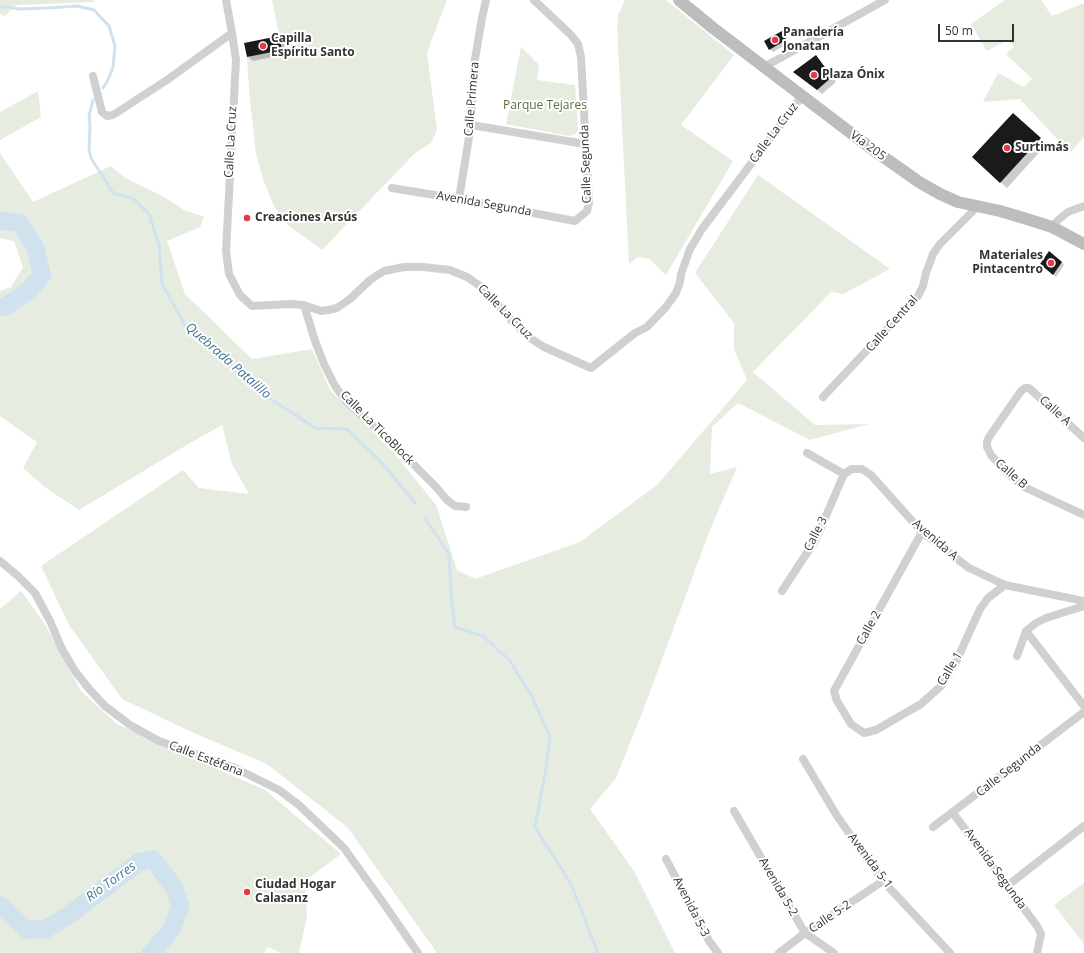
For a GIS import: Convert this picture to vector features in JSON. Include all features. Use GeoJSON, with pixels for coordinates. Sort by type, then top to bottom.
{"type":"FeatureCollection","features":[{"type":"Feature","properties":{"kind":"main road","name":"Vía 205"},"geometry":{"type":"LineString","coordinates":[[679,0],[713,28],[877,153],[919,182],[958,202],[978,206],[1052,227],[1084,244]]}},
{"type":"Feature","properties":{"kind":"street","name":"Calle La Cruz"},"geometry":{"type":"LineString","coordinates":[[226,0],[236,60],[226,220],[226,251],[229,274],[240,295],[252,306],[291,304],[321,311],[337,308],[370,280],[384,271],[404,267],[424,267],[450,270],[467,277],[483,288],[512,321],[527,336],[538,344],[591,368],[635,333],[647,327],[666,307],[676,293],[680,282],[680,274],[690,249],[702,229],[802,96]]}},
{"type":"Feature","properties":{"kind":"street","name":"Calle Primera"},"geometry":{"type":"LineString","coordinates":[[459,199],[471,125],[474,65],[486,0]]}},
{"type":"Feature","properties":{"kind":"street","name":"Calle Segunda"},"geometry":{"type":"LineString","coordinates":[[534,0],[571,35],[578,44],[581,57],[589,204],[587,211],[576,221]]}},
{"type":"Feature","properties":{"kind":"street"},"geometry":{"type":"LineString","coordinates":[[764,67],[885,0]]}},
{"type":"Feature","properties":{"kind":"street"},"geometry":{"type":"LineString","coordinates":[[93,76],[102,112],[107,116],[113,115],[167,80],[232,33]]}},
{"type":"Feature","properties":{"kind":"street"},"geometry":{"type":"LineString","coordinates":[[471,125],[585,144]]}},
{"type":"Feature","properties":{"kind":"street","name":"Avenida Segunda"},"geometry":{"type":"LineString","coordinates":[[392,188],[576,221]]}},
{"type":"Feature","properties":{"kind":"street","name":"Calle Central"},"geometry":{"type":"LineString","coordinates":[[824,397],[918,296],[923,286],[933,254],[940,244],[978,206]]}},
{"type":"Feature","properties":{"kind":"street"},"geometry":{"type":"LineString","coordinates":[[1052,227],[1068,212],[1084,206]]}},
{"type":"Feature","properties":{"kind":"street","name":"Calle La TicoBlock"},"geometry":{"type":"LineString","coordinates":[[304,306],[315,341],[334,386],[347,402],[404,454],[447,500],[455,506],[466,507]]}},
{"type":"Feature","properties":{"kind":"street","name":"Calle A"},"geometry":{"type":"LineString","coordinates":[[1025,388],[1029,388],[1084,438]]}},
{"type":"Feature","properties":{"kind":"street","name":"Calle B"},"geometry":{"type":"LineString","coordinates":[[1025,388],[1021,390],[989,437],[987,447],[991,455],[1008,474],[1024,487],[1084,514]]}},
{"type":"Feature","properties":{"kind":"street"},"geometry":{"type":"LineString","coordinates":[[807,453],[844,474]]}},
{"type":"Feature","properties":{"kind":"street","name":"Avenida A"},"geometry":{"type":"LineString","coordinates":[[844,474],[852,469],[862,469],[871,475],[922,532],[969,568],[1005,585],[1084,600]]}},
{"type":"Feature","properties":{"kind":"street","name":"Calle 3"},"geometry":{"type":"LineString","coordinates":[[782,591],[816,539],[844,474]]}},
{"type":"Feature","properties":{"kind":"street","name":"Calle 2"},"geometry":{"type":"LineString","coordinates":[[851,724],[837,701],[834,691],[922,532]]}},
{"type":"Feature","properties":{"kind":"street","name":"Calle Estéfana"},"geometry":{"type":"LineString","coordinates":[[0,561],[18,576],[34,593],[50,622],[62,649],[75,671],[105,706],[130,725],[159,741],[235,768],[278,790],[299,805],[344,848],[418,953]]}},
{"type":"Feature","properties":{"kind":"street","name":"Calle 1"},"geometry":{"type":"LineString","coordinates":[[851,724],[864,733],[876,730],[921,704],[942,685],[955,664],[980,609],[988,598],[1005,585]]}},
{"type":"Feature","properties":{"kind":"street"},"geometry":{"type":"LineString","coordinates":[[1017,656],[1026,631],[1036,623],[1046,618],[1084,606]]}},
{"type":"Feature","properties":{"kind":"street"},"geometry":{"type":"LineString","coordinates":[[1026,631],[1084,706]]}},
{"type":"Feature","properties":{"kind":"street","name":"Calle Segunda"},"geometry":{"type":"LineString","coordinates":[[933,827],[1084,712]]}},
{"type":"Feature","properties":{"kind":"street","name":"Avenida 5-1"},"geometry":{"type":"LineString","coordinates":[[803,759],[837,816],[883,881],[950,953]]}},
{"type":"Feature","properties":{"kind":"street","name":"Avenida 5-2"},"geometry":{"type":"LineString","coordinates":[[734,811],[805,933],[834,953]]}},
{"type":"Feature","properties":{"kind":"street","name":"Avenida Segunda"},"geometry":{"type":"LineString","coordinates":[[953,813],[1041,934],[1036,953]]}},
{"type":"Feature","properties":{"kind":"street"},"geometry":{"type":"LineString","coordinates":[[1007,886],[1084,826]]}},
{"type":"Feature","properties":{"kind":"street","name":"Avenida 5-3"},"geometry":{"type":"LineString","coordinates":[[666,859],[709,941],[718,953]]}},
{"type":"Feature","properties":{"kind":"street","name":"Calle 5-2"},"geometry":{"type":"LineString","coordinates":[[779,953],[805,933],[883,881]]}},
{"type":"Feature","properties":{"kind":"green space"},"geometry":{"type":"Polygon","coordinates":[[[0,0],[94,0],[94,2],[16,5],[5,16],[0,14],[0,0]]]}},
{"type":"Feature","properties":{"kind":"green space"},"geometry":{"type":"Polygon","coordinates":[[[272,0],[447,0],[427,53],[437,130],[431,143],[415,153],[322,250],[289,226],[274,206],[264,182],[256,154],[247,57],[282,50],[272,0]]]}},
{"type":"Feature","properties":{"kind":"green space"},"geometry":{"type":"Polygon","coordinates":[[[625,0],[666,0],[734,55],[681,125],[733,161],[666,275],[649,259],[638,257],[629,264],[617,27],[618,15],[625,0]]]}},
{"type":"Feature","properties":{"kind":"green space"},"geometry":{"type":"Polygon","coordinates":[[[1005,0],[1041,0],[1052,16],[1084,3],[1084,137],[1070,153],[1020,99],[983,102],[998,73],[1024,87],[1032,79],[1006,54],[1014,47],[1008,40],[987,51],[971,24],[1005,0]]]}},
{"type":"Feature","properties":{"kind":"green space","name":"Parque Tejares"},"geometry":{"type":"Polygon","coordinates":[[[521,47],[539,65],[537,80],[575,85],[577,133],[569,136],[506,124],[521,47]]]}},
{"type":"Feature","properties":{"kind":"green space"},"geometry":{"type":"Polygon","coordinates":[[[38,91],[41,117],[0,140],[0,112],[38,91]]]}},
{"type":"Feature","properties":{"kind":"green space"},"geometry":{"type":"Polygon","coordinates":[[[0,153],[33,202],[111,166],[125,178],[164,197],[184,210],[204,217],[200,227],[167,241],[185,294],[252,359],[312,349],[330,390],[395,454],[436,505],[457,570],[475,579],[580,542],[657,485],[747,380],[734,349],[734,323],[695,273],[758,175],[890,269],[843,294],[831,292],[753,372],[815,425],[869,424],[810,440],[738,403],[712,427],[710,474],[737,467],[710,530],[644,708],[616,778],[590,809],[634,871],[675,953],[437,953],[348,828],[267,764],[194,733],[122,699],[69,625],[41,566],[183,470],[199,488],[249,494],[232,464],[222,425],[79,510],[46,488],[23,468],[37,442],[0,416],[0,291],[11,287],[23,267],[14,241],[0,238],[0,153]]]}},
{"type":"Feature","properties":{"kind":"green space"},"geometry":{"type":"Polygon","coordinates":[[[21,591],[45,624],[81,691],[117,724],[265,790],[341,854],[305,881],[307,916],[299,953],[281,953],[268,947],[264,953],[0,953],[0,609],[21,591]]]}},
{"type":"Feature","properties":{"kind":"green space"},"geometry":{"type":"Polygon","coordinates":[[[1084,883],[1084,944],[1054,905],[1084,883]]]}},
{"type":"Feature","properties":{"kind":"building","name":"Panadería Jonatan"},"geometry":{"type":"Polygon","coordinates":[[[782,31],[786,40],[769,50],[764,41],[782,31]]]}},
{"type":"Feature","properties":{"kind":"building","name":"Capilla Espíritu Santo"},"geometry":{"type":"Polygon","coordinates":[[[279,36],[282,50],[247,57],[244,43],[279,36]]]}},
{"type":"Feature","properties":{"kind":"building","name":"Plaza Ónix"},"geometry":{"type":"Polygon","coordinates":[[[816,55],[832,77],[817,90],[793,72],[816,55]]]}},
{"type":"Feature","properties":{"kind":"building","name":"Surtimás"},"geometry":{"type":"Polygon","coordinates":[[[1013,113],[1041,138],[1000,183],[972,157],[1013,113]]]}},
{"type":"Feature","properties":{"kind":"building","name":"Materiales Pintacentro"},"geometry":{"type":"Polygon","coordinates":[[[1049,251],[1062,262],[1053,275],[1040,264],[1049,251]]]}},
{"type":"Feature","properties":{"kind":"waterway","name":"Quebrada Patalillo"},"geometry":{"type":"LineString","coordinates":[[0,6],[20,9],[77,6],[94,10],[109,26],[115,46],[113,67],[103,88]]}},
{"type":"Feature","properties":{"kind":"waterway","name":"Quebrada Patalillo"},"geometry":{"type":"LineString","coordinates":[[93,100],[89,116],[89,149],[91,158],[113,193],[134,199],[149,214],[159,245],[162,284],[186,327],[215,350],[241,376],[269,398],[315,428],[347,429],[382,463],[416,504]]}},
{"type":"Feature","properties":{"kind":"waterway","name":"Río Torres"},"geometry":{"type":"LineString","coordinates":[[0,221],[20,223],[35,247],[42,275],[29,290],[6,306],[0,307]]}},
{"type":"Feature","properties":{"kind":"waterway","name":"Quebrada Patalillo"},"geometry":{"type":"LineString","coordinates":[[425,518],[449,554],[451,595],[455,627],[483,636],[510,661],[531,695],[550,737],[535,827],[572,886],[598,953]]}},
{"type":"Feature","properties":{"kind":"waterway","name":"Río Torres"},"geometry":{"type":"LineString","coordinates":[[0,905],[27,930],[46,929],[69,915],[139,862],[153,859],[174,887],[180,906],[172,929],[151,953]]}},
{"type":"Feature","properties":{"kind":"place","name":"Panadería Jonatan"},"geometry":{"type":"Point","coordinates":[775,40]}},
{"type":"Feature","properties":{"kind":"place","name":"Capilla Espíritu Santo"},"geometry":{"type":"Point","coordinates":[263,46]}},
{"type":"Feature","properties":{"kind":"place","name":"Plaza Ónix"},"geometry":{"type":"Point","coordinates":[814,75]}},
{"type":"Feature","properties":{"kind":"place","name":"Surtimás"},"geometry":{"type":"Point","coordinates":[1007,148]}},
{"type":"Feature","properties":{"kind":"place","name":"Creaciones Arsús"},"geometry":{"type":"Point","coordinates":[247,218]}},
{"type":"Feature","properties":{"kind":"place","name":"Materiales Pintacentro"},"geometry":{"type":"Point","coordinates":[1051,263]}},
{"type":"Feature","properties":{"kind":"place","name":"Ciudad Hogar Calasanz"},"geometry":{"type":"Point","coordinates":[247,892]}}]}
